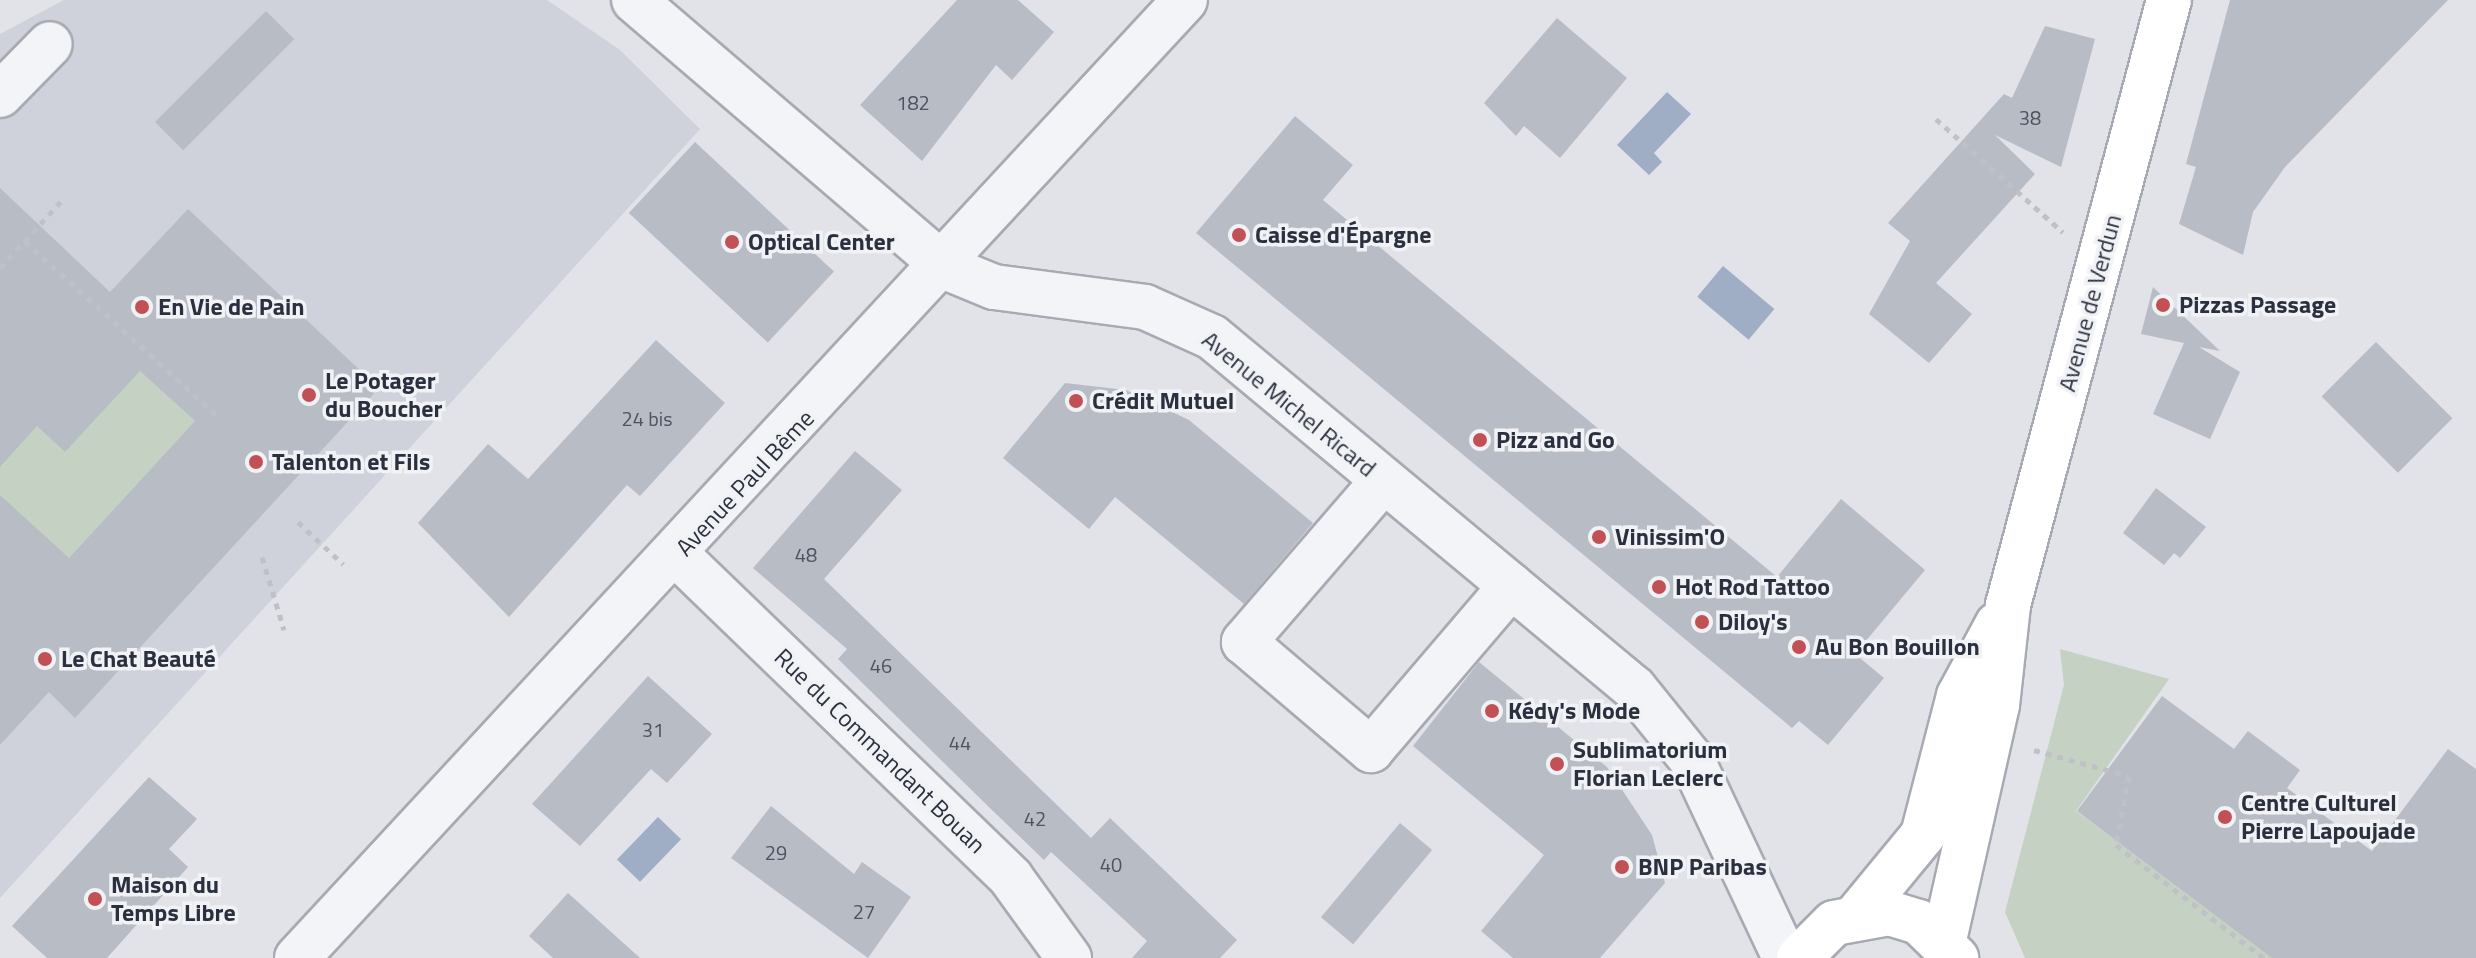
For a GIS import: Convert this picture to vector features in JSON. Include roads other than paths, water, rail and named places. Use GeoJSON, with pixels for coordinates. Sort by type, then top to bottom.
{"type":"FeatureCollection","features":[{"type":"Feature","properties":{"kind":"main road","name":"Avenue de Verdun"},"geometry":{"type":"LineString","coordinates":[[1950,949],[1997,705],[2008,605],[2169,0]]}},
{"type":"Feature","properties":{"kind":"main road","name":"Avenue de Verdun"},"geometry":{"type":"LineString","coordinates":[[1799,958],[1846,919],[1923,835],[1959,696],[2008,605]]}},
{"type":"Feature","properties":{"kind":"main road"},"geometry":{"type":"LineString","coordinates":[[1846,919],[1919,922],[1950,949]]}},
{"type":"Feature","properties":{"kind":"street","name":"Avenue Michel Ricard"},"geometry":{"type":"LineString","coordinates":[[634,0],[945,267],[994,287],[1105,299],[1178,319],[1212,337],[1511,586],[1666,721],[1763,899],[1785,958]]}},
{"type":"Feature","properties":{"kind":"street","name":"Avenue Paul Bême"},"geometry":{"type":"LineString","coordinates":[[297,958],[678,556],[945,267],[1185,0]]}},
{"type":"Feature","properties":{"kind":"street"},"geometry":{"type":"LineString","coordinates":[[0,95],[50,44]]}},
{"type":"Feature","properties":{"kind":"street"},"geometry":{"type":"LineString","coordinates":[[1383,481],[1244,642],[1371,750],[1511,586]]}},
{"type":"Feature","properties":{"kind":"street","name":"Rue du Commandant Bouan"},"geometry":{"type":"LineString","coordinates":[[678,556],[1011,878],[1069,958]]}},
{"type":"Feature","properties":{"kind":"street"},"geometry":{"type":"LineString","coordinates":[[1763,899],[1846,919]]}},
{"type":"Feature","properties":{"kind":"water"},"geometry":{"type":"Polygon","coordinates":[[[1667,92],[1691,114],[1654,153],[1662,162],[1649,175],[1617,145],[1667,92]]]}},
{"type":"Feature","properties":{"kind":"water"},"geometry":{"type":"Polygon","coordinates":[[[1723,266],[1774,309],[1749,340],[1697,297],[1723,266]]]}},
{"type":"Feature","properties":{"kind":"water"},"geometry":{"type":"Polygon","coordinates":[[[658,817],[681,839],[640,882],[617,859],[658,817]]]}},
{"type":"Feature","properties":{"kind":"place","name":"Caisse d'Épargne"},"geometry":{"type":"Point","coordinates":[1239,235]}},
{"type":"Feature","properties":{"kind":"place","name":"Optical Center"},"geometry":{"type":"Point","coordinates":[732,242]}},
{"type":"Feature","properties":{"kind":"place","name":"Pizzas Passage"},"geometry":{"type":"Point","coordinates":[2163,305]}},
{"type":"Feature","properties":{"kind":"place","name":"En Vie de Pain"},"geometry":{"type":"Point","coordinates":[142,307]}},
{"type":"Feature","properties":{"kind":"place","name":"Le Potager du Boucher"},"geometry":{"type":"Point","coordinates":[309,395]}},
{"type":"Feature","properties":{"kind":"place","name":"Crédit Mutuel"},"geometry":{"type":"Point","coordinates":[1076,401]}},
{"type":"Feature","properties":{"kind":"place","name":"Pizz and Go"},"geometry":{"type":"Point","coordinates":[1480,440]}},
{"type":"Feature","properties":{"kind":"place","name":"Talenton et Fils"},"geometry":{"type":"Point","coordinates":[256,462]}},
{"type":"Feature","properties":{"kind":"place","name":"Vinissim'O"},"geometry":{"type":"Point","coordinates":[1599,537]}},
{"type":"Feature","properties":{"kind":"place","name":"Hot Rod Tattoo"},"geometry":{"type":"Point","coordinates":[1659,587]}},
{"type":"Feature","properties":{"kind":"place","name":"Diloy's"},"geometry":{"type":"Point","coordinates":[1702,622]}},
{"type":"Feature","properties":{"kind":"place","name":"Au Bon Bouillon"},"geometry":{"type":"Point","coordinates":[1799,647]}},
{"type":"Feature","properties":{"kind":"place","name":"Le Chat Beauté"},"geometry":{"type":"Point","coordinates":[45,659]}},
{"type":"Feature","properties":{"kind":"place","name":"Kédy's Mode"},"geometry":{"type":"Point","coordinates":[1492,711]}},
{"type":"Feature","properties":{"kind":"place","name":"Sublimatorium Florian Leclerc"},"geometry":{"type":"Point","coordinates":[1557,764]}},
{"type":"Feature","properties":{"kind":"place","name":"Centre Culturel Pierre Lapoujade"},"geometry":{"type":"Point","coordinates":[2225,817]}},
{"type":"Feature","properties":{"kind":"place","name":"BNP Paribas"},"geometry":{"type":"Point","coordinates":[1622,867]}},
{"type":"Feature","properties":{"kind":"place","name":"Maison du Temps Libre"},"geometry":{"type":"Point","coordinates":[95,899]}}]}
